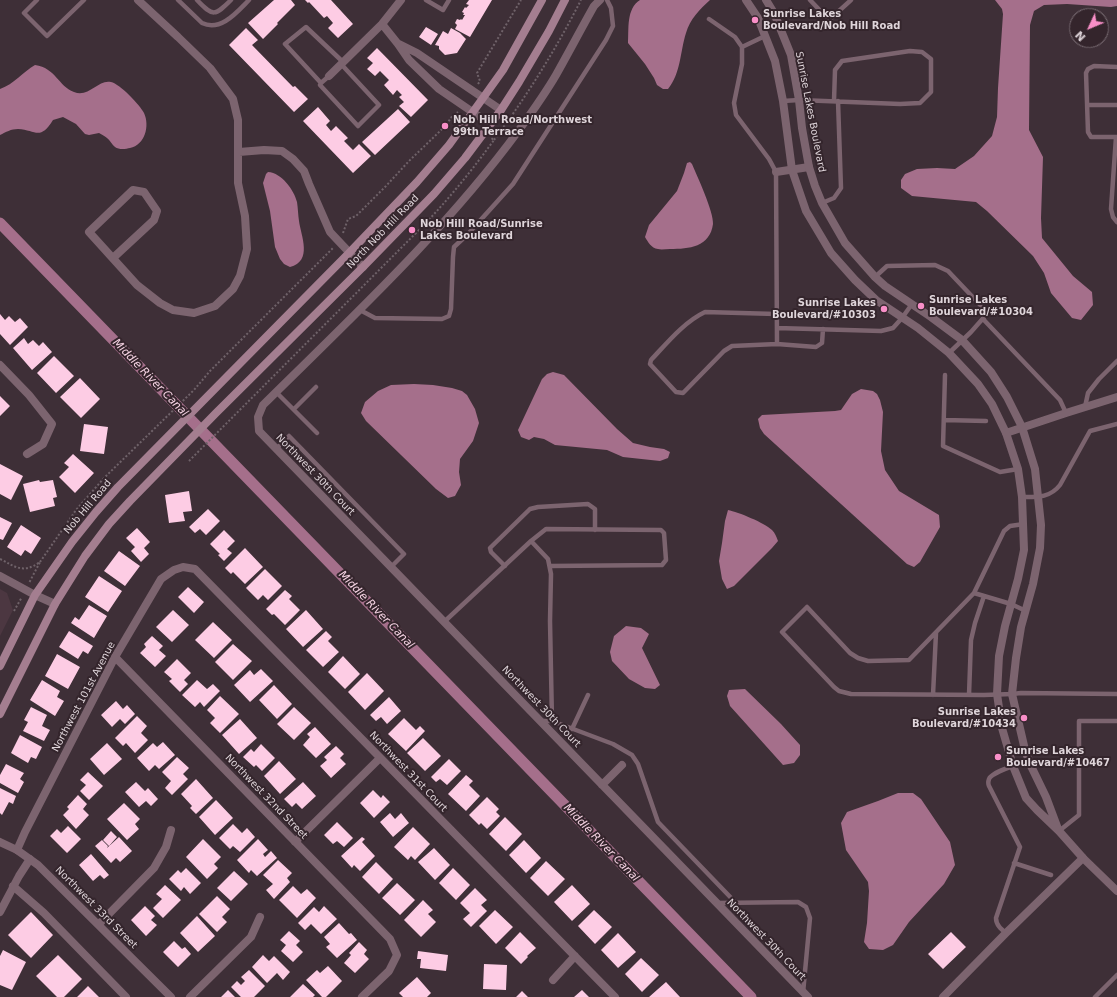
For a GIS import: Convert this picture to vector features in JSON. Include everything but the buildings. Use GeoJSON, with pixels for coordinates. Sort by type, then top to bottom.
{"type":"FeatureCollection","features":[{"type":"Feature","properties":{"kind":"main road","name":"North Nob Hill Road"},"geometry":{"type":"LineString","coordinates":[[166,438],[349,253],[417,182],[449,145],[474,113],[503,70],[542,0]]}},
{"type":"Feature","properties":{"kind":"main road","name":"North Nob Hill Road"},"geometry":{"type":"LineString","coordinates":[[55,604],[85,556],[109,524],[130,500],[364,267],[434,194],[465,158],[501,110],[519,82],[549,31],[565,0]]}},
{"type":"Feature","properties":{"kind":"main road","name":"Nob Hill Road"},"geometry":{"type":"LineString","coordinates":[[35,595],[72,542],[96,512],[166,438]]}},
{"type":"Feature","properties":{"kind":"main road"},"geometry":{"type":"LineString","coordinates":[[0,666],[35,595]]}},
{"type":"Feature","properties":{"kind":"main road"},"geometry":{"type":"LineString","coordinates":[[0,714],[55,604]]}},
{"type":"Feature","properties":{"kind":"street"},"geometry":{"type":"LineString","coordinates":[[113,258],[154,220],[157,211],[144,192],[133,190],[89,232],[137,285],[160,303],[173,310],[194,313],[215,306],[233,289],[240,276],[246,249],[245,216],[238,183],[238,120],[233,99],[210,68],[138,0]]}},
{"type":"Feature","properties":{"kind":"street"},"geometry":{"type":"LineString","coordinates":[[329,76],[382,24],[401,0]]}},
{"type":"Feature","properties":{"kind":"street"},"geometry":{"type":"LineString","coordinates":[[276,392],[360,310],[417,251],[476,185],[519,130],[555,76],[594,6],[600,0]]}},
{"type":"Feature","properties":{"kind":"street","name":"Sunrise Lakes Boulevard"},"geometry":{"type":"LineString","coordinates":[[746,0],[758,18],[775,62],[783,101],[792,170],[806,211],[831,253],[855,280],[876,300],[918,328],[949,353],[982,389],[992,404],[1006,433],[1018,469],[1022,497],[1024,550],[999,656],[998,694],[1002,728],[1013,766],[1026,798],[1036,810],[1059,831],[1083,858],[1117,891]]}},
{"type":"Feature","properties":{"kind":"street","name":"Sunrise Lakes Boulevard"},"geometry":{"type":"LineString","coordinates":[[766,0],[774,13],[791,55],[800,100],[802,128],[809,167],[822,203],[845,243],[885,286],[962,340],[991,372],[1008,397],[1022,427],[1035,470],[1041,525],[1040,548],[1033,584],[1021,627],[1012,694],[1025,750],[1059,831]]}},
{"type":"Feature","properties":{"kind":"street"},"geometry":{"type":"LineString","coordinates":[[382,24],[409,60],[439,89],[490,124]]}},
{"type":"Feature","properties":{"kind":"street"},"geometry":{"type":"LineString","coordinates":[[398,44],[417,53],[501,110]]}},
{"type":"Feature","properties":{"kind":"street"},"geometry":{"type":"LineString","coordinates":[[239,152],[264,150],[282,151],[293,159],[304,171],[330,232],[338,242],[364,267]]}},
{"type":"Feature","properties":{"kind":"street"},"geometry":{"type":"LineString","coordinates":[[776,172],[809,167]]}},
{"type":"Feature","properties":{"kind":"street"},"geometry":{"type":"LineString","coordinates":[[0,366],[29,395],[52,424],[43,444],[27,454]]}},
{"type":"Feature","properties":{"kind":"street","name":"Northwest 30th Court"},"geometry":{"type":"LineString","coordinates":[[276,392],[264,405],[258,417],[259,431],[806,995]]}},
{"type":"Feature","properties":{"kind":"street"},"geometry":{"type":"LineString","coordinates":[[1006,433],[1117,397]]}},
{"type":"Feature","properties":{"kind":"street","name":"Northwest 101st Avenue"},"geometry":{"type":"LineString","coordinates":[[17,850],[115,657],[161,579],[174,570],[184,567]]}},
{"type":"Feature","properties":{"kind":"street","name":"Northwest 31st Court"},"geometry":{"type":"LineString","coordinates":[[184,567],[195,569],[615,997]]}},
{"type":"Feature","properties":{"kind":"street"},"geometry":{"type":"LineString","coordinates":[[0,576],[55,604]]}},
{"type":"Feature","properties":{"kind":"street","name":"Northwest 32nd Street"},"geometry":{"type":"LineString","coordinates":[[115,657],[390,939],[396,955],[389,971],[362,997]]}},
{"type":"Feature","properties":{"kind":"street"},"geometry":{"type":"LineString","coordinates":[[296,842],[380,758]]}},
{"type":"Feature","properties":{"kind":"street"},"geometry":{"type":"LineString","coordinates":[[602,785],[622,765]]}},
{"type":"Feature","properties":{"kind":"street"},"geometry":{"type":"LineString","coordinates":[[98,924],[154,868],[166,847],[171,830]]}},
{"type":"Feature","properties":{"kind":"street","name":"Northwest 33rd Street"},"geometry":{"type":"LineString","coordinates":[[0,842],[17,850],[38,865],[171,997]]}},
{"type":"Feature","properties":{"kind":"street"},"geometry":{"type":"LineString","coordinates":[[0,912],[13,886],[30,858]]}},
{"type":"Feature","properties":{"kind":"street"},"geometry":{"type":"LineString","coordinates":[[943,997],[1083,858]]}},
{"type":"Feature","properties":{"kind":"street"},"geometry":{"type":"LineString","coordinates":[[13,886],[44,913],[126,997]]}},
{"type":"Feature","properties":{"kind":"street"},"geometry":{"type":"LineString","coordinates":[[190,997],[251,937],[260,917]]}},
{"type":"Feature","properties":{"kind":"street"},"geometry":{"type":"LineString","coordinates":[[553,980],[575,956]]}},
{"type":"Feature","properties":{"kind":"lane"},"geometry":{"type":"LineString","coordinates":[[37,0],[24,13],[46,36],[84,0]]}},
{"type":"Feature","properties":{"kind":"lane"},"geometry":{"type":"LineString","coordinates":[[179,0],[202,23],[212,26],[228,20],[249,0]]}},
{"type":"Feature","properties":{"kind":"lane"},"geometry":{"type":"LineString","coordinates":[[197,0],[209,12],[214,12],[221,10],[231,0]]}},
{"type":"Feature","properties":{"kind":"lane"},"geometry":{"type":"LineString","coordinates":[[426,0],[443,10],[449,0]]}},
{"type":"Feature","properties":{"kind":"lane"},"geometry":{"type":"LineString","coordinates":[[360,310],[375,318],[442,319],[449,316],[451,309],[454,247],[468,234],[513,184],[606,40],[613,26],[611,8],[607,0]]}},
{"type":"Feature","properties":{"kind":"lane"},"geometry":{"type":"LineString","coordinates":[[810,0],[829,20],[851,0]]}},
{"type":"Feature","properties":{"kind":"lane"},"geometry":{"type":"LineString","coordinates":[[709,19],[735,37],[742,48],[742,64],[734,104],[736,114],[769,159],[776,172],[777,344]]}},
{"type":"Feature","properties":{"kind":"lane"},"geometry":{"type":"LineString","coordinates":[[306,27],[342,63],[379,105],[358,126],[285,44],[306,27]]}},
{"type":"Feature","properties":{"kind":"lane"},"geometry":{"type":"LineString","coordinates":[[742,48],[765,36]]}},
{"type":"Feature","properties":{"kind":"lane"},"geometry":{"type":"LineString","coordinates":[[783,101],[800,100],[836,101],[900,104],[920,103],[931,92],[931,58],[922,52],[910,51],[842,61],[835,70],[836,101],[841,188],[834,198],[822,203]]}},
{"type":"Feature","properties":{"kind":"lane"},"geometry":{"type":"LineString","coordinates":[[1117,67],[1094,66],[1088,69],[1086,73],[1088,132],[1091,137],[1116,137],[1110,209],[1117,222]]}},
{"type":"Feature","properties":{"kind":"lane"},"geometry":{"type":"LineString","coordinates":[[321,84],[329,76]]}},
{"type":"Feature","properties":{"kind":"lane"},"geometry":{"type":"LineString","coordinates":[[1087,104],[1117,106]]}},
{"type":"Feature","properties":{"kind":"lane"},"geometry":{"type":"LineString","coordinates":[[875,277],[887,266],[935,265],[948,271],[985,310],[986,315],[983,320],[949,353]]}},
{"type":"Feature","properties":{"kind":"lane"},"geometry":{"type":"LineString","coordinates":[[777,328],[881,331],[893,328],[912,304]]}},
{"type":"Feature","properties":{"kind":"lane"},"geometry":{"type":"LineString","coordinates":[[776,314],[705,312],[688,322],[651,360],[650,364],[676,392],[683,393],[724,351],[732,346],[777,344],[816,347],[822,343],[823,329]]}},
{"type":"Feature","properties":{"kind":"lane"},"geometry":{"type":"LineString","coordinates":[[983,320],[1060,400],[1066,413]]}},
{"type":"Feature","properties":{"kind":"lane"},"geometry":{"type":"LineString","coordinates":[[1085,408],[1088,393],[1099,379],[1117,361]]}},
{"type":"Feature","properties":{"kind":"lane"},"geometry":{"type":"LineString","coordinates":[[945,375],[943,446],[1000,472],[1018,469]]}},
{"type":"Feature","properties":{"kind":"lane"},"geometry":{"type":"LineString","coordinates":[[294,409],[316,387]]}},
{"type":"Feature","properties":{"kind":"lane"},"geometry":{"type":"LineString","coordinates":[[276,392],[317,433]]}},
{"type":"Feature","properties":{"kind":"lane"},"geometry":{"type":"LineString","coordinates":[[944,420],[986,420]]}},
{"type":"Feature","properties":{"kind":"lane"},"geometry":{"type":"LineString","coordinates":[[1022,497],[1038,497],[1052,494],[1057,490],[1090,431],[1117,424]]}},
{"type":"Feature","properties":{"kind":"lane"},"geometry":{"type":"LineString","coordinates":[[276,449],[290,436],[404,554],[391,567]]}},
{"type":"Feature","properties":{"kind":"lane"},"geometry":{"type":"LineString","coordinates":[[505,566],[491,552],[490,548],[530,510],[538,507],[588,504],[595,509],[595,530]]}},
{"type":"Feature","properties":{"kind":"lane"},"geometry":{"type":"LineString","coordinates":[[1024,524],[1010,526],[1004,532],[974,593],[909,660],[868,661],[858,658],[850,652],[808,608],[782,632],[834,687],[839,691],[852,694],[1117,694]]}},
{"type":"Feature","properties":{"kind":"lane"},"geometry":{"type":"LineString","coordinates":[[444,622],[531,541],[546,529],[661,530],[664,533],[666,560],[662,565],[550,566]]}},
{"type":"Feature","properties":{"kind":"lane"},"geometry":{"type":"LineString","coordinates":[[531,541],[548,559],[551,574],[550,621],[552,721]]}},
{"type":"Feature","properties":{"kind":"lane"},"geometry":{"type":"LineString","coordinates":[[974,593],[1011,604],[1026,611]]}},
{"type":"Feature","properties":{"kind":"lane"},"geometry":{"type":"LineString","coordinates":[[969,695],[971,640],[984,596]]}},
{"type":"Feature","properties":{"kind":"lane"},"geometry":{"type":"LineString","coordinates":[[933,695],[936,632]]}},
{"type":"Feature","properties":{"kind":"lane"},"geometry":{"type":"LineString","coordinates":[[572,729],[588,695]]}},
{"type":"Feature","properties":{"kind":"lane"},"geometry":{"type":"LineString","coordinates":[[541,722],[552,721],[613,744],[632,755],[638,764],[658,822],[736,903]]}},
{"type":"Feature","properties":{"kind":"lane"},"geometry":{"type":"LineString","coordinates":[[1059,831],[1079,815],[1079,721],[1117,721]]}},
{"type":"Feature","properties":{"kind":"lane"},"geometry":{"type":"LineString","coordinates":[[1006,934],[996,922],[996,918],[1020,847],[988,783],[991,777],[1013,766]]}},
{"type":"Feature","properties":{"kind":"lane"},"geometry":{"type":"LineString","coordinates":[[1014,863],[1051,875]]}},
{"type":"Feature","properties":{"kind":"lane"},"geometry":{"type":"LineString","coordinates":[[717,903],[798,902],[806,907],[810,918],[806,995]]}},
{"type":"Feature","properties":{"kind":"lane"},"geometry":{"type":"LineString","coordinates":[[1095,997],[1117,975]]}},
{"type":"Feature","properties":{"kind":"path"},"geometry":{"type":"LineString","coordinates":[[474,92],[480,81],[477,73],[521,0]]}},
{"type":"Feature","properties":{"kind":"path"},"geometry":{"type":"LineString","coordinates":[[494,140],[529,91],[547,62],[581,0]]}},
{"type":"Feature","properties":{"kind":"path"},"geometry":{"type":"LineString","coordinates":[[14,611],[40,562],[54,540],[81,504],[104,478],[194,390],[210,371],[338,242],[348,219],[356,216],[446,125],[452,115],[458,113],[464,106]]}},
{"type":"Feature","properties":{"kind":"path"},"geometry":{"type":"LineString","coordinates":[[188,461],[415,234],[412,230]]}},
{"type":"Feature","properties":{"kind":"path"},"geometry":{"type":"LineString","coordinates":[[0,559],[20,569],[34,566],[40,562]]}},
{"type":"Feature","properties":{"kind":"shaded area"},"geometry":{"type":"Polygon","coordinates":[[[640,0],[710,0],[690,23],[684,40],[678,69],[668,89],[663,89],[657,85],[645,64],[628,43],[630,14],[632,9],[640,0]]]}},
{"type":"Feature","properties":{"kind":"shaded area"},"geometry":{"type":"Polygon","coordinates":[[[995,0],[1117,0],[1117,6],[1111,7],[1067,4],[1044,5],[1034,11],[1030,25],[1029,130],[1043,157],[1041,218],[1042,238],[1073,276],[1092,292],[1093,305],[1081,320],[1072,318],[1051,293],[1044,273],[1033,256],[976,202],[912,196],[901,188],[901,180],[905,174],[917,169],[955,169],[974,156],[992,136],[997,117],[1003,14],[1002,9],[995,0]]]}},
{"type":"Feature","properties":{"kind":"shaded area"},"geometry":{"type":"Polygon","coordinates":[[[35,65],[48,70],[64,86],[74,92],[84,93],[106,82],[115,84],[142,109],[146,118],[146,129],[143,139],[135,146],[130,148],[118,149],[106,137],[99,133],[89,135],[85,134],[76,124],[63,117],[53,120],[45,130],[41,132],[37,133],[15,129],[0,135],[0,89],[10,84],[35,65]]]}},
{"type":"Feature","properties":{"kind":"shaded area"},"geometry":{"type":"Polygon","coordinates":[[[690,162],[711,211],[713,224],[711,232],[708,238],[703,242],[691,247],[662,249],[653,247],[645,237],[649,225],[677,191],[687,163],[690,162]]]}},
{"type":"Feature","properties":{"kind":"shaded area"},"geometry":{"type":"Polygon","coordinates":[[[268,172],[278,175],[287,183],[297,202],[304,247],[301,259],[297,264],[290,267],[284,264],[280,259],[275,247],[270,211],[263,183],[268,172]]]}},
{"type":"Feature","properties":{"kind":"shaded area"},"geometry":{"type":"Polygon","coordinates":[[[553,372],[564,375],[617,429],[633,443],[664,449],[670,452],[668,458],[660,461],[623,457],[607,450],[555,445],[544,439],[534,437],[529,440],[521,437],[518,430],[542,379],[547,374],[553,372]]]}},
{"type":"Feature","properties":{"kind":"shaded area"},"geometry":{"type":"Polygon","coordinates":[[[391,385],[433,385],[462,391],[467,395],[475,409],[479,423],[473,441],[460,459],[459,472],[461,485],[455,496],[448,498],[436,489],[366,421],[361,413],[365,402],[378,391],[391,385]]]}},
{"type":"Feature","properties":{"kind":"shaded area"},"geometry":{"type":"Polygon","coordinates":[[[861,389],[873,391],[877,394],[880,400],[883,412],[881,451],[885,470],[899,491],[939,515],[940,527],[920,562],[914,567],[907,564],[764,434],[760,428],[758,419],[762,415],[841,410],[852,394],[861,389]]]}},
{"type":"Feature","properties":{"kind":"shaded area"},"geometry":{"type":"Polygon","coordinates":[[[728,510],[751,518],[769,527],[774,532],[778,541],[734,586],[727,589],[722,579],[719,561],[728,510]]]}},
{"type":"Feature","properties":{"kind":"shaded area"},"geometry":{"type":"Polygon","coordinates":[[[0,589],[7,593],[13,610],[0,636],[0,589]]]}},
{"type":"Feature","properties":{"kind":"shaded area"},"geometry":{"type":"Polygon","coordinates":[[[626,626],[641,628],[649,634],[642,648],[660,685],[655,689],[645,688],[629,679],[612,661],[610,652],[614,636],[626,626]]]}},
{"type":"Feature","properties":{"kind":"shaded area"},"geometry":{"type":"Polygon","coordinates":[[[745,689],[800,745],[800,755],[794,763],[783,765],[730,706],[727,696],[729,690],[745,689]]]}},
{"type":"Feature","properties":{"kind":"shaded area"},"geometry":{"type":"Polygon","coordinates":[[[898,793],[913,793],[921,799],[950,842],[955,865],[944,884],[909,922],[893,945],[883,950],[869,949],[864,942],[867,923],[869,891],[868,882],[846,850],[841,823],[847,812],[898,793]]]}},
{"type":"Feature","properties":{"kind":"waterway","name":"Middle River Canal"},"geometry":{"type":"LineString","coordinates":[[0,223],[751,997]]}},
{"type":"Feature","properties":{"kind":"place","name":"Sunrise Lakes Boulevard/Nob Hill Road"},"geometry":{"type":"Point","coordinates":[755,20]}},
{"type":"Feature","properties":{"kind":"place","name":"Nob Hill Road/Northwest 99th Terrace"},"geometry":{"type":"Point","coordinates":[445,126]}},
{"type":"Feature","properties":{"kind":"place","name":"Nob Hill Road/Sunrise Lakes Boulevard"},"geometry":{"type":"Point","coordinates":[412,230]}},
{"type":"Feature","properties":{"kind":"place","name":"Sunrise Lakes Boulevard/#10304"},"geometry":{"type":"Point","coordinates":[921,306]}},
{"type":"Feature","properties":{"kind":"place","name":"Sunrise Lakes Boulevard/#10303"},"geometry":{"type":"Point","coordinates":[884,309]}},
{"type":"Feature","properties":{"kind":"place","name":"Sunrise Lakes Boulevard/#10434"},"geometry":{"type":"Point","coordinates":[1024,718]}},
{"type":"Feature","properties":{"kind":"place","name":"Sunrise Lakes Boulevard/#10467"},"geometry":{"type":"Point","coordinates":[998,757]}}]}
